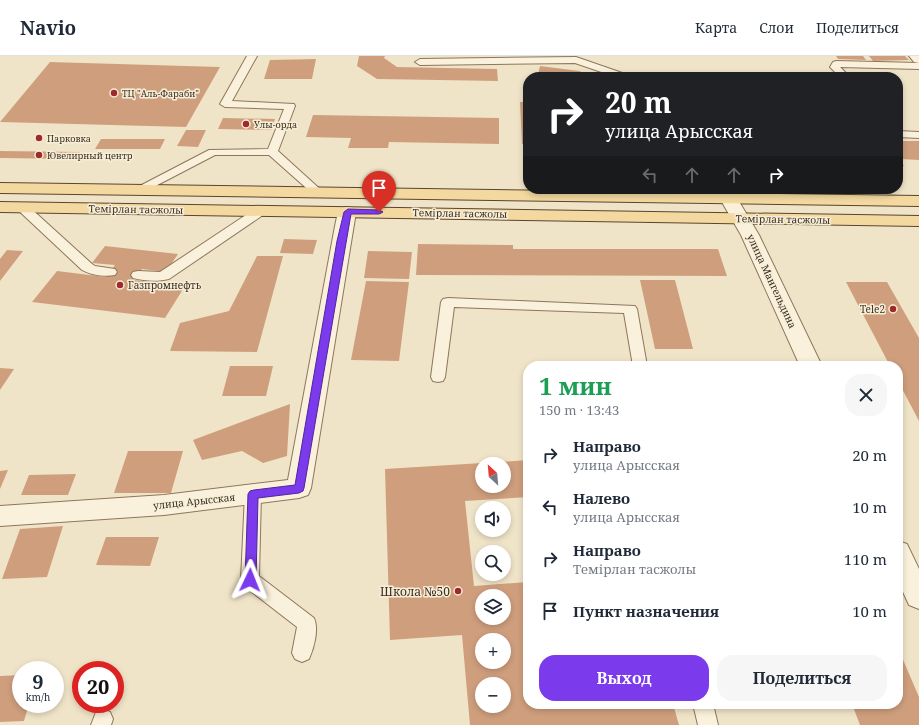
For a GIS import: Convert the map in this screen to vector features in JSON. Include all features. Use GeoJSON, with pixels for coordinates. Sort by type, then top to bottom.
{"type":"FeatureCollection","features":[{"type":"Feature","properties":{"kind":"main road","name":"Темірлан тасжолы"},"geometry":{"type":"LineString","coordinates":[[0,188],[138,191],[523,193]]}},
{"type":"Feature","properties":{"kind":"main road","name":"Темірлан тасжолы"},"geometry":{"type":"LineString","coordinates":[[748,194],[919,201]]}},
{"type":"Feature","properties":{"kind":"main road","name":"Темірлан тасжолы"},"geometry":{"type":"LineString","coordinates":[[0,207],[919,221]]}},
{"type":"Feature","properties":{"kind":"street"},"geometry":{"type":"LineString","coordinates":[[916,56],[919,59]]}},
{"type":"Feature","properties":{"kind":"street","name":"улица Мангельдина"},"geometry":{"type":"LineString","coordinates":[[725,194],[754,241],[810,361]]}},
{"type":"Feature","properties":{"kind":"street","name":"улица Арысская"},"geometry":{"type":"LineString","coordinates":[[0,516],[164,505],[299,488],[341,241],[348,212]]}},
{"type":"Feature","properties":{"kind":"street"},"geometry":{"type":"LineString","coordinates":[[903,563],[919,597]]}},
{"type":"Feature","properties":{"kind":"lane"},"geometry":{"type":"LineString","coordinates":[[252,56],[225,104],[290,106],[272,152]]}},
{"type":"Feature","properties":{"kind":"lane"},"geometry":{"type":"LineString","coordinates":[[420,62],[575,58],[612,72]]}},
{"type":"Feature","properties":{"kind":"lane"},"geometry":{"type":"LineString","coordinates":[[840,72],[834,66],[836,64],[919,66]]}},
{"type":"Feature","properties":{"kind":"lane"},"geometry":{"type":"LineString","coordinates":[[903,134],[919,134]]}},
{"type":"Feature","properties":{"kind":"lane"},"geometry":{"type":"LineString","coordinates":[[138,191],[213,152],[272,152],[317,192]]}},
{"type":"Feature","properties":{"kind":"lane"},"geometry":{"type":"LineString","coordinates":[[23,208],[87,268],[110,272]]}},
{"type":"Feature","properties":{"kind":"lane"},"geometry":{"type":"LineString","coordinates":[[138,275],[158,277],[164,276],[241,222],[262,210]]}},
{"type":"Feature","properties":{"kind":"lane"},"geometry":{"type":"LineString","coordinates":[[438,377],[448,302],[630,309],[639,361]]}},
{"type":"Feature","properties":{"kind":"lane"},"geometry":{"type":"LineString","coordinates":[[254,494],[250,580],[307,624],[302,653]]}},
{"type":"Feature","properties":{"kind":"lane"},"geometry":{"type":"LineString","coordinates":[[703,709],[708,725]]}},
{"type":"Feature","properties":{"kind":"building"},"geometry":{"type":"Polygon","coordinates":[[[359,56],[385,56],[384,58],[397,67],[497,69],[498,81],[377,79],[357,66],[359,56]]]}},
{"type":"Feature","properties":{"kind":"building"},"geometry":{"type":"Polygon","coordinates":[[[836,56],[863,56],[866,60],[838,59],[836,56]]]}},
{"type":"Feature","properties":{"kind":"building"},"geometry":{"type":"Polygon","coordinates":[[[869,56],[905,56],[909,60],[873,61],[869,56]]]}},
{"type":"Feature","properties":{"kind":"building"},"geometry":{"type":"Polygon","coordinates":[[[316,59],[312,79],[264,79],[270,60],[316,59]]]}},
{"type":"Feature","properties":{"kind":"building","name":"ТЦ \"Аль-Фараби\""},"geometry":{"type":"Polygon","coordinates":[[[50,62],[220,67],[186,127],[0,122],[50,62]]]}},
{"type":"Feature","properties":{"kind":"building"},"geometry":{"type":"Polygon","coordinates":[[[540,66],[582,72],[538,72],[540,66]]]}},
{"type":"Feature","properties":{"kind":"building"},"geometry":{"type":"Polygon","coordinates":[[[520,102],[523,102],[522,144],[520,102]]]}},
{"type":"Feature","properties":{"kind":"building"},"geometry":{"type":"Polygon","coordinates":[[[313,115],[499,118],[499,144],[389,142],[388,148],[348,148],[351,138],[306,137],[313,115]]]}},
{"type":"Feature","properties":{"kind":"building","name":"Улы-орда"},"geometry":{"type":"Polygon","coordinates":[[[223,118],[275,119],[271,130],[218,129],[223,118]]]}},
{"type":"Feature","properties":{"kind":"building"},"geometry":{"type":"Polygon","coordinates":[[[186,130],[206,130],[198,147],[177,146],[186,130]]]}},
{"type":"Feature","properties":{"kind":"building"},"geometry":{"type":"Polygon","coordinates":[[[101,139],[165,139],[160,149],[95,149],[101,139]]]}},
{"type":"Feature","properties":{"kind":"building"},"geometry":{"type":"Polygon","coordinates":[[[903,141],[919,141],[919,160],[903,159],[903,141]]]}},
{"type":"Feature","properties":{"kind":"building","name":"Ювелирный центр"},"geometry":{"type":"Polygon","coordinates":[[[0,151],[80,152],[76,159],[0,158],[0,151]]]}},
{"type":"Feature","properties":{"kind":"building"},"geometry":{"type":"Polygon","coordinates":[[[284,239],[317,240],[313,254],[280,253],[284,239]]]}},
{"type":"Feature","properties":{"kind":"building"},"geometry":{"type":"Polygon","coordinates":[[[418,244],[513,245],[513,249],[718,249],[727,276],[416,275],[418,244]]]}},
{"type":"Feature","properties":{"kind":"building"},"geometry":{"type":"Polygon","coordinates":[[[105,246],[178,254],[166,272],[142,269],[134,280],[185,286],[165,318],[32,302],[57,271],[106,277],[115,265],[92,263],[105,246]]]}},
{"type":"Feature","properties":{"kind":"building"},"geometry":{"type":"Polygon","coordinates":[[[7,250],[23,251],[0,281],[0,259],[7,250]]]}},
{"type":"Feature","properties":{"kind":"building"},"geometry":{"type":"Polygon","coordinates":[[[368,251],[412,252],[409,279],[364,278],[368,251]]]}},
{"type":"Feature","properties":{"kind":"building"},"geometry":{"type":"Polygon","coordinates":[[[257,256],[283,256],[257,352],[170,351],[180,323],[229,311],[257,256]]]}},
{"type":"Feature","properties":{"kind":"building"},"geometry":{"type":"Polygon","coordinates":[[[640,280],[675,280],[693,349],[655,349],[640,280]]]}},
{"type":"Feature","properties":{"kind":"building"},"geometry":{"type":"Polygon","coordinates":[[[366,281],[409,282],[399,361],[351,360],[366,281]]]}},
{"type":"Feature","properties":{"kind":"building"},"geometry":{"type":"Polygon","coordinates":[[[846,282],[887,282],[919,338],[919,421],[903,391],[903,361],[887,361],[846,282]]]}},
{"type":"Feature","properties":{"kind":"building"},"geometry":{"type":"Polygon","coordinates":[[[230,366],[273,366],[266,396],[222,396],[230,366]]]}},
{"type":"Feature","properties":{"kind":"building"},"geometry":{"type":"Polygon","coordinates":[[[0,368],[14,369],[0,390],[0,368]]]}},
{"type":"Feature","properties":{"kind":"building"},"geometry":{"type":"Polygon","coordinates":[[[290,404],[287,456],[263,463],[242,451],[202,460],[193,440],[290,404]]]}},
{"type":"Feature","properties":{"kind":"building"},"geometry":{"type":"Polygon","coordinates":[[[128,451],[183,451],[171,493],[114,493],[128,451]]]}},
{"type":"Feature","properties":{"kind":"building","name":"Школа №50"},"geometry":{"type":"Polygon","coordinates":[[[523,460],[523,497],[465,501],[474,586],[523,582],[523,709],[674,709],[679,725],[470,725],[462,635],[390,640],[385,469],[475,463],[475,493],[511,493],[511,461],[523,460]]]}},
{"type":"Feature","properties":{"kind":"building"},"geometry":{"type":"Polygon","coordinates":[[[8,470],[0,489],[0,471],[8,470]]]}},
{"type":"Feature","properties":{"kind":"building"},"geometry":{"type":"Polygon","coordinates":[[[76,474],[68,495],[21,495],[29,475],[76,474]]]}},
{"type":"Feature","properties":{"kind":"building"},"geometry":{"type":"Polygon","coordinates":[[[63,526],[47,577],[2,579],[20,529],[63,526]]]}},
{"type":"Feature","properties":{"kind":"building"},"geometry":{"type":"Polygon","coordinates":[[[106,537],[159,537],[150,566],[96,565],[106,537]]]}},
{"type":"Feature","properties":{"kind":"building"},"geometry":{"type":"Polygon","coordinates":[[[903,660],[919,697],[919,725],[860,725],[854,709],[903,709],[903,660]]]}},
{"type":"Feature","properties":{"kind":"building"},"geometry":{"type":"Polygon","coordinates":[[[12,675],[12,713],[26,713],[24,721],[0,722],[0,676],[12,675]]]}},
{"type":"Feature","properties":{"kind":"place","name":"ТЦ \"Аль-Фараби\""},"geometry":{"type":"Point","coordinates":[114,93]}},
{"type":"Feature","properties":{"kind":"place","name":"Улы-орда"},"geometry":{"type":"Point","coordinates":[246,124]}},
{"type":"Feature","properties":{"kind":"place","name":"Парковка"},"geometry":{"type":"Point","coordinates":[39,138]}},
{"type":"Feature","properties":{"kind":"place","name":"Ювелирный центр"},"geometry":{"type":"Point","coordinates":[39,155]}},
{"type":"Feature","properties":{"kind":"place","name":"Газпромнефть"},"geometry":{"type":"Point","coordinates":[120,285]}},
{"type":"Feature","properties":{"kind":"place","name":"Tele2"},"geometry":{"type":"Point","coordinates":[893,309]}},
{"type":"Feature","properties":{"kind":"place","name":"Школа №50"},"geometry":{"type":"Point","coordinates":[458,591]}},
{"type":"Feature","properties":{"kind":"route"},"geometry":{"type":"LineString","coordinates":[[250,580],[254,494],[299,488],[341,241],[348,212],[379,212]]}}]}
